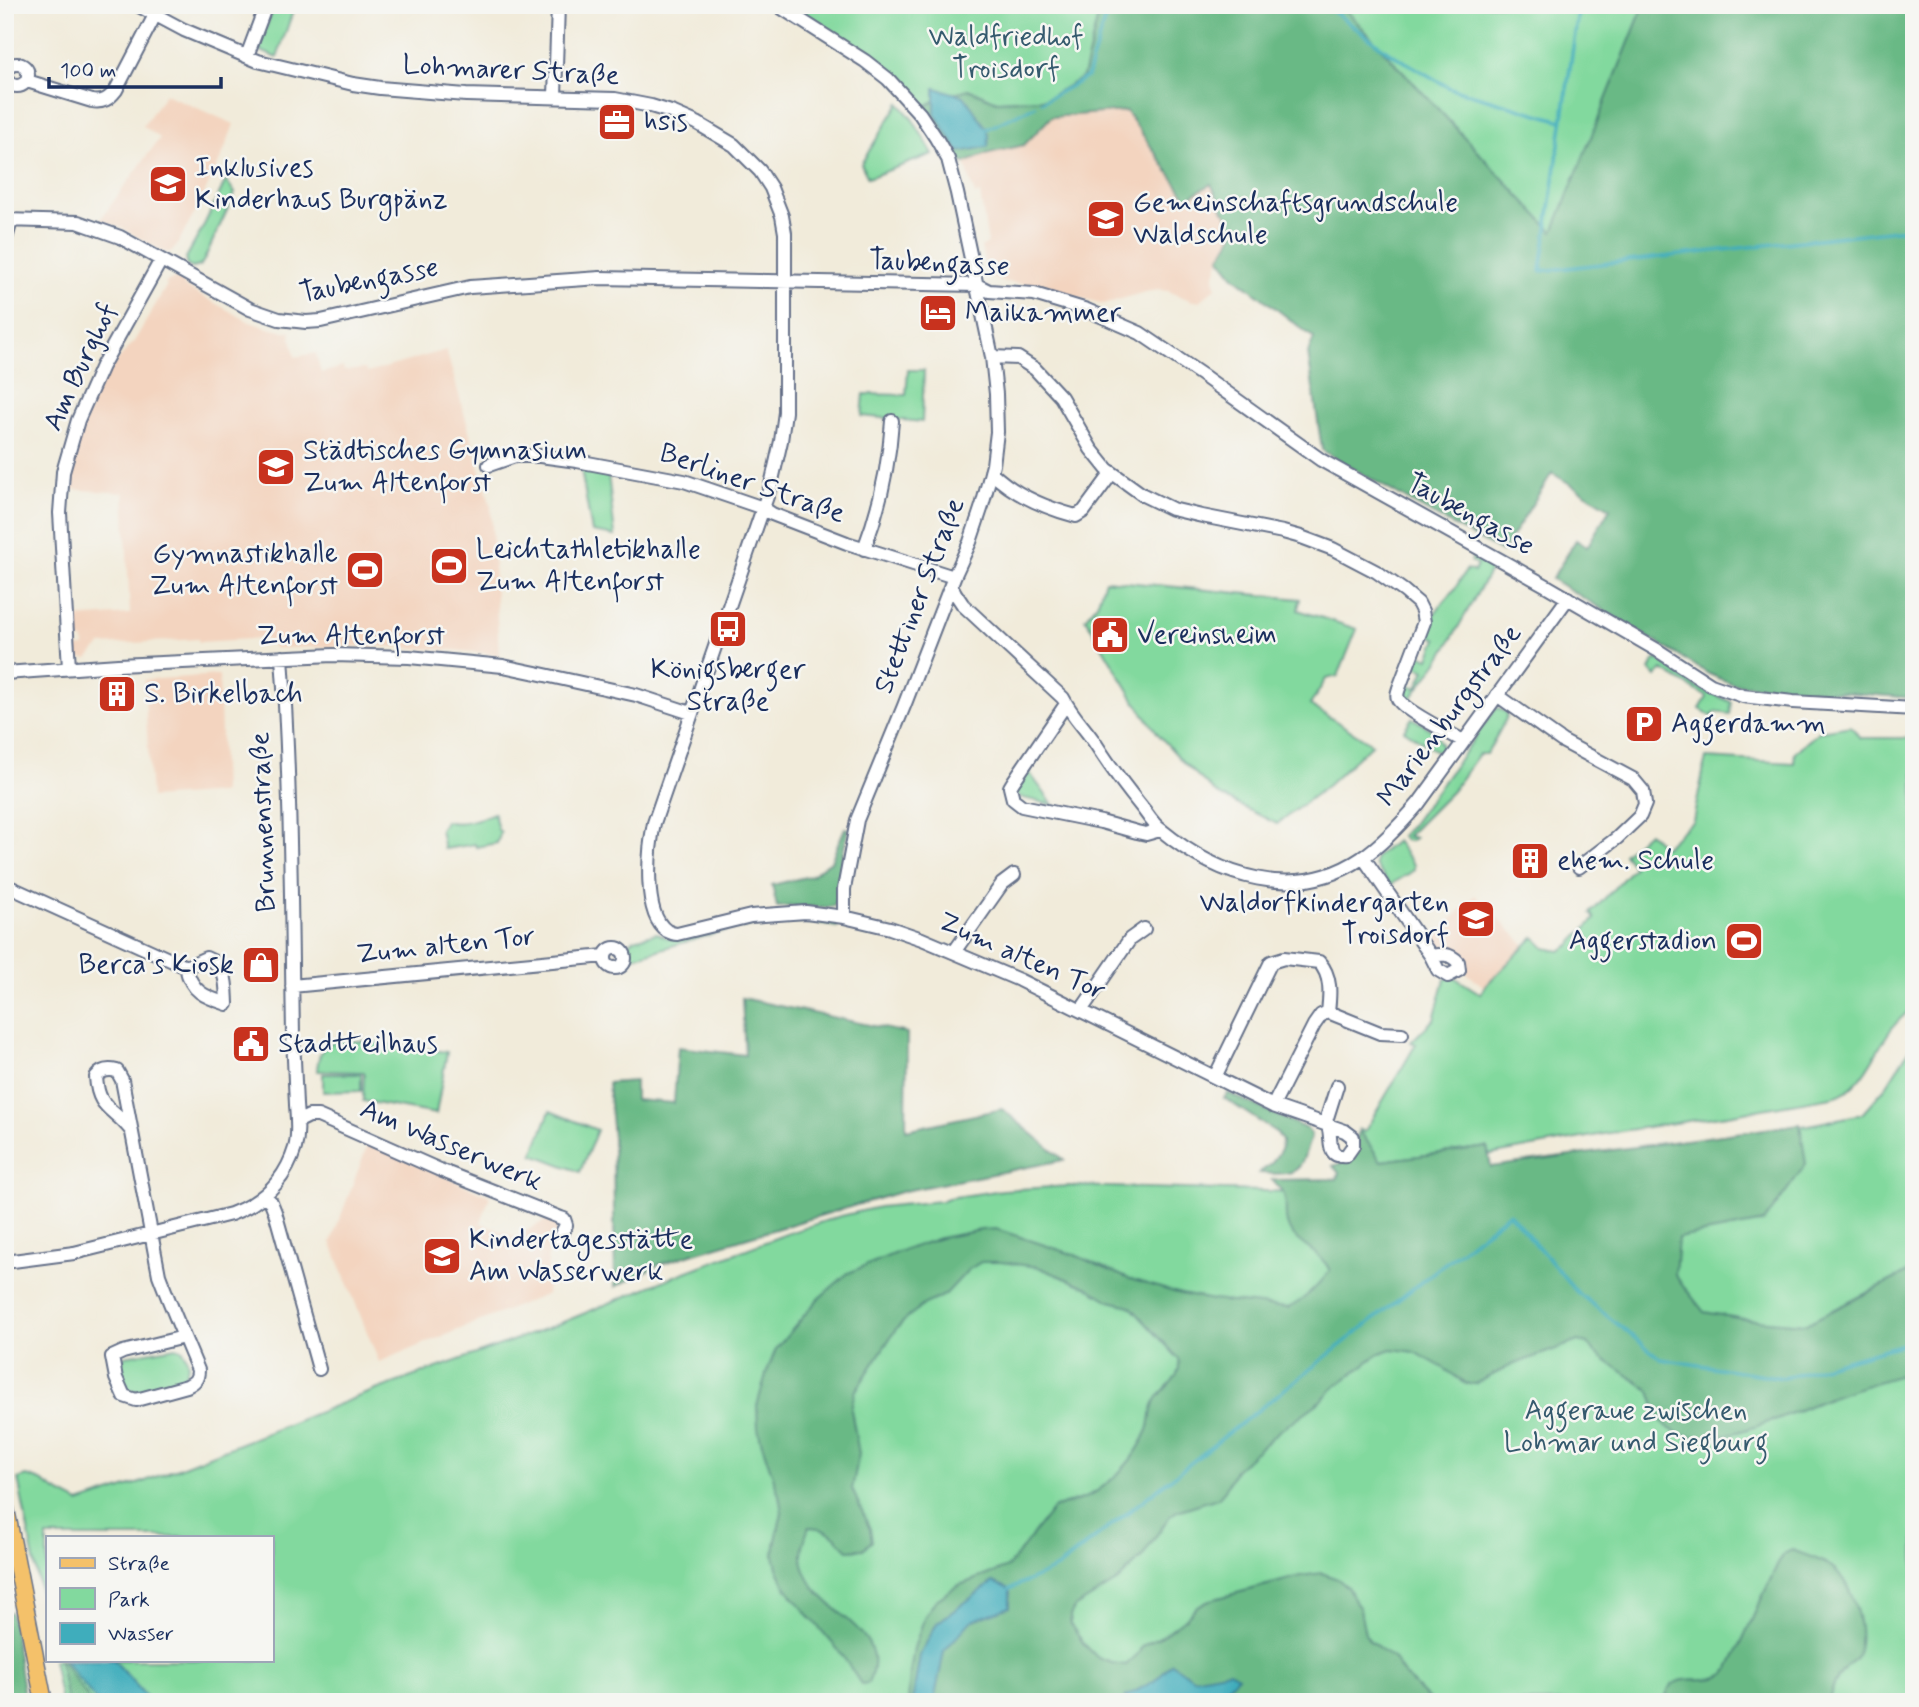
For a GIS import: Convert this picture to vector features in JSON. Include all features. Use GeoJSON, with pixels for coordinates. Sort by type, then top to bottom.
{"type":"FeatureCollection","features":[{"type":"Feature","properties":{"kind":"main road"},"geometry":{"type":"LineString","coordinates":[[5,1504],[44,1702]]}},
{"type":"Feature","properties":{"kind":"street","name":"Lohmarer Straße"},"geometry":{"type":"LineString","coordinates":[[137,5],[181,29],[247,56],[353,84],[466,96],[615,99],[651,106],[690,120],[734,145],[760,171],[776,198],[785,233],[785,282]]}},
{"type":"Feature","properties":{"kind":"street"},"geometry":{"type":"LineString","coordinates":[[247,56],[266,5]]}},
{"type":"Feature","properties":{"kind":"street"},"geometry":{"type":"LineString","coordinates":[[555,96],[558,5]]}},
{"type":"Feature","properties":{"kind":"street","name":"Stettiner Straße"},"geometry":{"type":"LineString","coordinates":[[777,5],[865,61],[888,79],[920,114],[948,159],[960,203],[992,357],[996,394],[997,432],[982,506],[970,542],[857,820],[844,889],[844,917]]}},
{"type":"Feature","properties":{"kind":"street"},"geometry":{"type":"LineString","coordinates":[[27,81],[92,101],[106,100],[116,90],[155,15]]}},
{"type":"Feature","properties":{"kind":"street"},"geometry":{"type":"LineString","coordinates":[[5,242],[8,221]]}},
{"type":"Feature","properties":{"kind":"street","name":"Taubengasse"},"geometry":{"type":"LineString","coordinates":[[8,221],[78,222],[89,225],[120,237],[250,310],[278,319],[306,322],[336,318],[450,290],[510,283],[600,278],[977,285],[989,291],[1034,294],[1087,310],[1140,333],[1321,460],[1568,598],[1711,685],[1744,696],[1793,702],[1914,709]]}},
{"type":"Feature","properties":{"kind":"street","name":"Am Burghof"},"geometry":{"type":"LineString","coordinates":[[69,668],[60,513],[63,472],[75,429],[98,374],[161,260]]}},
{"type":"Feature","properties":{"kind":"street"},"geometry":{"type":"LineString","coordinates":[[691,713],[778,460],[786,384],[785,282]]}},
{"type":"Feature","properties":{"kind":"street"},"geometry":{"type":"LineString","coordinates":[[992,357],[1011,356],[1035,369],[1056,391],[1091,449],[1112,473],[1143,495],[1172,509],[1317,542],[1377,572],[1404,591],[1418,603],[1424,622],[1397,694],[1407,709],[1464,741]]}},
{"type":"Feature","properties":{"kind":"street"},"geometry":{"type":"LineString","coordinates":[[864,549],[884,487],[892,421]]}},
{"type":"Feature","properties":{"kind":"street","name":"Berliner Straße"},"geometry":{"type":"LineString","coordinates":[[489,466],[515,456],[540,456],[684,481],[763,508],[772,514],[952,581]]}},
{"type":"Feature","properties":{"kind":"street"},"geometry":{"type":"LineString","coordinates":[[991,472],[1010,488],[1074,516],[1084,511],[1112,473]]}},
{"type":"Feature","properties":{"kind":"street","name":"Marienburgstraße"},"geometry":{"type":"LineString","coordinates":[[952,581],[954,593],[963,605],[1063,698],[1068,709],[1126,788],[1160,830],[1220,868],[1267,881],[1293,881],[1323,876],[1349,866],[1363,858],[1399,827],[1568,598]]}},
{"type":"Feature","properties":{"kind":"street","name":"Zum Altenforst"},"geometry":{"type":"LineString","coordinates":[[5,673],[282,657],[382,655],[503,666],[636,695],[691,713]]}},
{"type":"Feature","properties":{"kind":"street","name":"Brunnenstraße"},"geometry":{"type":"LineString","coordinates":[[282,657],[291,873],[292,986]]}},
{"type":"Feature","properties":{"kind":"street"},"geometry":{"type":"LineString","coordinates":[[1497,695],[1562,741],[1633,779],[1643,791],[1645,804],[1640,816],[1617,838],[1579,867]]}},
{"type":"Feature","properties":{"kind":"street"},"geometry":{"type":"LineString","coordinates":[[1066,704],[1013,782],[1010,788],[1013,799],[1022,806],[1146,834],[1160,830]]}},
{"type":"Feature","properties":{"kind":"street","name":"Zum alten Tor"},"geometry":{"type":"LineString","coordinates":[[691,713],[654,824],[649,859],[651,894],[656,917],[668,932],[677,934],[763,914],[806,912],[844,917],[890,928],[954,951],[1082,1009],[1273,1106],[1326,1125],[1336,1086]]}},
{"type":"Feature","properties":{"kind":"street"},"geometry":{"type":"LineString","coordinates":[[1363,858],[1431,956]]}},
{"type":"Feature","properties":{"kind":"street"},"geometry":{"type":"LineString","coordinates":[[954,951],[1002,884],[1014,875]]}},
{"type":"Feature","properties":{"kind":"street"},"geometry":{"type":"LineString","coordinates":[[5,885],[186,967]]}},
{"type":"Feature","properties":{"kind":"street"},"geometry":{"type":"LineString","coordinates":[[1082,1009],[1130,939],[1143,929]]}},
{"type":"Feature","properties":{"kind":"street","name":"Zum alten Tor"},"geometry":{"type":"LineString","coordinates":[[292,986],[605,956]]}},
{"type":"Feature","properties":{"kind":"street"},"geometry":{"type":"LineString","coordinates":[[1215,1077],[1271,962],[1284,958],[1319,962],[1327,972],[1329,983],[1328,1012]]}},
{"type":"Feature","properties":{"kind":"street"},"geometry":{"type":"LineString","coordinates":[[5,1262],[74,1253],[231,1214],[265,1196],[278,1182],[296,1146],[292,986]]}},
{"type":"Feature","properties":{"kind":"street"},"geometry":{"type":"LineString","coordinates":[[1273,1106],[1321,1015],[1328,1012],[1380,1033],[1402,1034]]}},
{"type":"Feature","properties":{"kind":"street","name":"Am Wasserwerk"},"geometry":{"type":"LineString","coordinates":[[297,1122],[309,1116],[318,1116],[440,1170],[564,1219],[566,1225],[558,1240]]}},
{"type":"Feature","properties":{"kind":"street"},"geometry":{"type":"LineString","coordinates":[[130,1129],[159,1275],[198,1370],[197,1379],[193,1383],[136,1400],[124,1396],[116,1378],[112,1357],[184,1337]]}},
{"type":"Feature","properties":{"kind":"street"},"geometry":{"type":"LineString","coordinates":[[265,1196],[275,1212],[319,1369]]}},
{"type":"Feature","properties":{"kind":"shaded area","name":"Inklusives Kinderhaus Burgpänz"},"geometry":{"type":"Polygon","coordinates":[[[165,94],[234,124],[196,211],[170,252],[164,252],[124,229],[100,220],[160,138],[143,126],[165,94]]]}},
{"type":"Feature","properties":{"kind":"shaded area","name":"Gemeinschaftsgrundschule Waldschule"},"geometry":{"type":"Polygon","coordinates":[[[1126,111],[1187,198],[1211,184],[1235,232],[1220,258],[1214,277],[1216,287],[1199,301],[1159,290],[1104,304],[1032,285],[999,281],[987,274],[981,247],[988,243],[980,194],[975,195],[965,163],[1037,133],[1051,117],[1126,111]]]}},
{"type":"Feature","properties":{"kind":"shaded area","name":"Städtisches Gymnasium Zum Altenforst"},"geometry":{"type":"Polygon","coordinates":[[[181,280],[185,287],[250,322],[290,331],[295,357],[316,353],[321,373],[343,367],[344,371],[365,369],[367,373],[446,350],[491,507],[499,655],[379,646],[275,648],[265,638],[101,645],[88,659],[77,658],[75,648],[84,647],[84,640],[75,639],[73,618],[130,614],[124,493],[69,489],[76,445],[100,382],[135,340],[167,285],[165,283],[181,280]]]}},
{"type":"Feature","properties":{"kind":"shaded area"},"geometry":{"type":"Polygon","coordinates":[[[219,675],[223,793],[151,798],[144,680],[219,675]]]}},
{"type":"Feature","properties":{"kind":"shaded area","name":"Waldorfkindergarten Troisdorf"},"geometry":{"type":"Polygon","coordinates":[[[1475,895],[1529,949],[1484,987],[1464,971],[1468,967],[1457,955],[1432,947],[1430,943],[1475,895]]]}},
{"type":"Feature","properties":{"kind":"shaded area","name":"Kindertagesstätte Am Wasserwerk"},"geometry":{"type":"Polygon","coordinates":[[[368,1144],[490,1196],[481,1223],[516,1237],[546,1220],[559,1226],[548,1252],[547,1294],[379,1362],[331,1242],[368,1144]]]}},
{"type":"Feature","properties":{"kind":"green space"},"geometry":{"type":"Polygon","coordinates":[[[274,5],[295,5],[277,58],[261,51],[259,47],[274,5]]]}},
{"type":"Feature","properties":{"kind":"green space","name":"Waldfriedhof Troisdorf"},"geometry":{"type":"Polygon","coordinates":[[[785,5],[1101,5],[1083,77],[1045,99],[997,101],[968,89],[921,108],[888,72],[785,5]]]}},
{"type":"Feature","properties":{"kind":"green space"},"geometry":{"type":"Polygon","coordinates":[[[1101,5],[1341,5],[1553,232],[1644,5],[1914,5],[1914,698],[1733,684],[1709,674],[1552,579],[1576,540],[1587,547],[1610,508],[1552,473],[1502,552],[1322,450],[1308,353],[1314,338],[1234,276],[1220,258],[1235,232],[1211,184],[1187,198],[1126,111],[1051,117],[1024,145],[989,153],[965,163],[946,155],[921,108],[968,89],[997,101],[1045,99],[1083,77],[1101,5]]]}},
{"type":"Feature","properties":{"kind":"green space"},"geometry":{"type":"Polygon","coordinates":[[[1341,5],[1644,5],[1553,233],[1341,5]]]}},
{"type":"Feature","properties":{"kind":"green space"},"geometry":{"type":"Polygon","coordinates":[[[899,103],[913,120],[933,154],[868,178],[861,164],[899,103]]]}},
{"type":"Feature","properties":{"kind":"green space"},"geometry":{"type":"Polygon","coordinates":[[[226,180],[235,193],[204,260],[200,266],[192,268],[186,265],[186,258],[226,180]]]}},
{"type":"Feature","properties":{"kind":"green space"},"geometry":{"type":"Polygon","coordinates":[[[908,370],[924,370],[922,422],[862,416],[864,394],[906,395],[908,370]]]}},
{"type":"Feature","properties":{"kind":"green space"},"geometry":{"type":"Polygon","coordinates":[[[581,470],[608,474],[615,536],[592,532],[581,470]]]}},
{"type":"Feature","properties":{"kind":"green space"},"geometry":{"type":"Polygon","coordinates":[[[1473,556],[1492,567],[1442,656],[1409,701],[1405,692],[1406,684],[1417,688],[1425,670],[1414,665],[1419,654],[1429,658],[1437,639],[1427,634],[1429,621],[1467,569],[1474,572],[1477,565],[1471,561],[1473,556]]]}},
{"type":"Feature","properties":{"kind":"green space"},"geometry":{"type":"Polygon","coordinates":[[[1105,580],[1300,599],[1298,610],[1357,629],[1338,676],[1326,679],[1310,705],[1372,744],[1328,785],[1277,824],[1217,794],[1158,734],[1085,618],[1097,604],[1105,580]]]}},
{"type":"Feature","properties":{"kind":"green space"},"geometry":{"type":"Polygon","coordinates":[[[1657,659],[1697,687],[1731,702],[1730,714],[1714,712],[1713,717],[1700,709],[1707,697],[1662,670],[1656,677],[1650,670],[1657,659]]]}},
{"type":"Feature","properties":{"kind":"green space"},"geometry":{"type":"Polygon","coordinates":[[[1498,708],[1507,713],[1507,717],[1487,754],[1479,754],[1452,791],[1407,836],[1415,838],[1409,841],[1404,839],[1401,836],[1498,708]]]}},
{"type":"Feature","properties":{"kind":"green space"},"geometry":{"type":"Polygon","coordinates":[[[1412,718],[1437,736],[1442,755],[1404,730],[1412,718]]]}},
{"type":"Feature","properties":{"kind":"green space","name":"Aggerstadion"},"geometry":{"type":"Polygon","coordinates":[[[1851,726],[1860,738],[1914,738],[1914,1007],[1892,1028],[1852,1087],[1832,1097],[1489,1155],[1487,1147],[1381,1161],[1359,1130],[1365,1131],[1416,1044],[1411,1042],[1434,1019],[1445,979],[1454,977],[1481,994],[1484,987],[1534,937],[1545,948],[1560,951],[1570,945],[1595,919],[1591,913],[1634,867],[1624,854],[1648,832],[1664,847],[1693,821],[1706,758],[1794,763],[1795,752],[1820,731],[1851,726]]]}},
{"type":"Feature","properties":{"kind":"green space"},"geometry":{"type":"Polygon","coordinates":[[[1029,772],[1053,805],[1019,797],[1016,791],[1029,772]]]}},
{"type":"Feature","properties":{"kind":"green space"},"geometry":{"type":"Polygon","coordinates":[[[494,813],[498,830],[501,832],[497,843],[444,849],[440,830],[445,821],[463,822],[494,813]]]}},
{"type":"Feature","properties":{"kind":"green space"},"geometry":{"type":"Polygon","coordinates":[[[845,828],[849,829],[834,906],[777,907],[772,885],[810,876],[831,861],[845,828]]]}},
{"type":"Feature","properties":{"kind":"green space"},"geometry":{"type":"Polygon","coordinates":[[[1396,841],[1414,865],[1414,869],[1390,885],[1375,865],[1375,860],[1396,841]]]}},
{"type":"Feature","properties":{"kind":"green space"},"geometry":{"type":"Polygon","coordinates":[[[803,918],[837,921],[837,927],[785,922],[733,929],[631,958],[627,949],[634,939],[657,933],[678,939],[757,920],[803,918]]]}},
{"type":"Feature","properties":{"kind":"green space"},"geometry":{"type":"Polygon","coordinates":[[[742,998],[907,1033],[906,1130],[1002,1109],[1064,1160],[904,1191],[691,1254],[658,1265],[615,1287],[613,1138],[608,1083],[635,1081],[635,1100],[674,1103],[678,1047],[745,1055],[742,998]]]}},
{"type":"Feature","properties":{"kind":"green space"},"geometry":{"type":"Polygon","coordinates":[[[364,1041],[447,1052],[436,1114],[363,1101],[364,1072],[317,1071],[318,1060],[325,1046],[337,1042],[364,1041]]]}},
{"type":"Feature","properties":{"kind":"green space","name":"Aggeraue zwischen Lohmar und Siegburg"},"geometry":{"type":"Polygon","coordinates":[[[1914,1042],[1914,1702],[61,1702],[53,1662],[273,1662],[273,1536],[46,1536],[46,1622],[18,1479],[27,1476],[41,1481],[79,1503],[143,1482],[362,1395],[556,1325],[789,1233],[879,1207],[941,1201],[1003,1190],[1069,1186],[1342,1193],[1809,1125],[1862,1114],[1885,1088],[1914,1042]]]}},
{"type":"Feature","properties":{"kind":"green space"},"geometry":{"type":"Polygon","coordinates":[[[323,1074],[361,1074],[361,1091],[323,1092],[323,1074]]]}},
{"type":"Feature","properties":{"kind":"green space"},"geometry":{"type":"Polygon","coordinates":[[[1228,1093],[1307,1129],[1311,1135],[1297,1169],[1280,1174],[1259,1173],[1272,1163],[1281,1149],[1282,1141],[1277,1133],[1224,1098],[1228,1093]]]}},
{"type":"Feature","properties":{"kind":"green space"},"geometry":{"type":"Polygon","coordinates":[[[550,1111],[597,1130],[580,1172],[533,1154],[550,1111]]]}},
{"type":"Feature","properties":{"kind":"green space"},"geometry":{"type":"Polygon","coordinates":[[[1800,1124],[1806,1164],[1764,1222],[1678,1238],[1675,1275],[1704,1312],[1744,1319],[1806,1324],[1914,1269],[1914,1371],[1837,1395],[1749,1429],[1702,1437],[1681,1434],[1664,1424],[1649,1390],[1595,1353],[1588,1343],[1578,1341],[1512,1365],[1475,1384],[1466,1384],[1415,1352],[1392,1349],[1380,1353],[1279,1431],[1235,1470],[1218,1498],[1177,1511],[1169,1517],[1142,1557],[1118,1581],[1074,1608],[1070,1616],[1071,1625],[1098,1658],[1126,1665],[1142,1646],[1162,1636],[1197,1606],[1207,1601],[1322,1573],[1338,1579],[1347,1587],[1360,1609],[1365,1634],[1370,1641],[1393,1658],[1407,1678],[1431,1702],[908,1702],[914,1648],[925,1616],[935,1601],[957,1586],[1008,1567],[1052,1510],[1087,1497],[1115,1477],[1137,1450],[1148,1430],[1157,1398],[1175,1378],[1179,1367],[1179,1359],[1130,1306],[1110,1301],[1086,1287],[1038,1267],[981,1262],[968,1270],[945,1295],[925,1304],[896,1329],[855,1392],[851,1410],[859,1454],[852,1489],[870,1529],[872,1541],[863,1549],[848,1550],[827,1531],[809,1527],[802,1559],[808,1577],[819,1593],[861,1633],[870,1647],[873,1663],[868,1683],[861,1684],[840,1652],[784,1584],[774,1556],[782,1512],[761,1441],[757,1406],[776,1349],[818,1299],[848,1273],[940,1238],[996,1229],[1075,1255],[1127,1278],[1181,1294],[1288,1308],[1311,1292],[1330,1271],[1321,1258],[1291,1233],[1286,1220],[1284,1195],[1272,1180],[1337,1179],[1339,1173],[1333,1166],[1352,1159],[1359,1130],[1381,1161],[1487,1147],[1491,1167],[1800,1124]]]}},
{"type":"Feature","properties":{"kind":"green space"},"geometry":{"type":"Polygon","coordinates":[[[176,1347],[182,1349],[187,1359],[188,1367],[183,1377],[148,1391],[126,1388],[118,1364],[125,1356],[176,1347]]]}},
{"type":"Feature","properties":{"kind":"green space"},"geometry":{"type":"Polygon","coordinates":[[[1792,1550],[1832,1567],[1846,1584],[1856,1609],[1859,1648],[1855,1658],[1839,1676],[1828,1702],[1665,1702],[1668,1690],[1675,1683],[1683,1680],[1713,1679],[1722,1676],[1729,1669],[1778,1563],[1785,1553],[1792,1550]]]}},
{"type":"Feature","properties":{"kind":"green space"},"geometry":{"type":"Polygon","coordinates":[[[5,1610],[11,1613],[25,1702],[5,1702],[5,1610]]]}},
{"type":"Feature","properties":{"kind":"green space"},"geometry":{"type":"Polygon","coordinates":[[[59,1662],[62,1662],[91,1702],[67,1702],[59,1662]]]}},
{"type":"Feature","properties":{"kind":"water"},"geometry":{"type":"Polygon","coordinates":[[[935,88],[964,96],[987,129],[988,147],[959,152],[935,114],[935,88]]]}},
{"type":"Feature","properties":{"kind":"water"},"geometry":{"type":"Polygon","coordinates":[[[993,1582],[1010,1589],[1010,1607],[971,1621],[944,1651],[934,1702],[912,1702],[920,1655],[937,1623],[993,1582]]]}},
{"type":"Feature","properties":{"kind":"water"},"geometry":{"type":"Polygon","coordinates":[[[66,1662],[116,1662],[151,1702],[97,1702],[66,1662]]]}},
{"type":"Feature","properties":{"kind":"water"},"geometry":{"type":"Polygon","coordinates":[[[1172,1663],[1193,1678],[1229,1671],[1238,1676],[1228,1686],[1196,1696],[1166,1702],[1128,1702],[1125,1697],[1154,1681],[1172,1663]]]}},
{"type":"Feature","properties":{"kind":"pier"},"geometry":{"type":"Polygon","coordinates":[[[5,1550],[33,1570],[46,1647],[13,1619],[5,1579],[5,1550]]]}},
{"type":"Feature","properties":{"kind":"waterway"},"geometry":{"type":"LineString","coordinates":[[1042,102],[1087,77],[1109,5]]}},
{"type":"Feature","properties":{"kind":"waterway"},"geometry":{"type":"LineString","coordinates":[[1322,5],[1390,53],[1450,88],[1562,121]]}},
{"type":"Feature","properties":{"kind":"waterway"},"geometry":{"type":"LineString","coordinates":[[1579,5],[1541,271],[1914,228]]}},
{"type":"Feature","properties":{"kind":"waterway"},"geometry":{"type":"LineString","coordinates":[[987,129],[1035,106]]}},
{"type":"Feature","properties":{"kind":"waterway"},"geometry":{"type":"LineString","coordinates":[[1010,1589],[1057,1568],[1509,1213],[1577,1292],[1661,1359],[1783,1378],[1914,1341]]}},
{"type":"Feature","properties":{"kind":"place","name":"hsis"},"geometry":{"type":"Point","coordinates":[617,122]}},
{"type":"Feature","properties":{"kind":"place","name":"Inklusives Kinderhaus Burgpänz"},"geometry":{"type":"Point","coordinates":[168,184]}},
{"type":"Feature","properties":{"kind":"place","name":"Gemeinschaftsgrundschule Waldschule"},"geometry":{"type":"Point","coordinates":[1106,219]}},
{"type":"Feature","properties":{"kind":"place","name":"Maikammer"},"geometry":{"type":"Point","coordinates":[938,313]}},
{"type":"Feature","properties":{"kind":"place","name":"Städtisches Gymnasium Zum Altenforst"},"geometry":{"type":"Point","coordinates":[276,467]}},
{"type":"Feature","properties":{"kind":"place","name":"Leichtathletikhalle Zum Altenforst"},"geometry":{"type":"Point","coordinates":[449,566]}},
{"type":"Feature","properties":{"kind":"place","name":"Gymnastikhalle Zum Altenforst"},"geometry":{"type":"Point","coordinates":[365,570]}},
{"type":"Feature","properties":{"kind":"place","name":"Königsberger Straße"},"geometry":{"type":"Point","coordinates":[728,629]}},
{"type":"Feature","properties":{"kind":"place","name":"Vereinsheim"},"geometry":{"type":"Point","coordinates":[1110,635]}},
{"type":"Feature","properties":{"kind":"place","name":"S. Birkelbach"},"geometry":{"type":"Point","coordinates":[117,694]}},
{"type":"Feature","properties":{"kind":"place","name":"Aggerdamm"},"geometry":{"type":"Point","coordinates":[1644,724]}},
{"type":"Feature","properties":{"kind":"place","name":"ehem. Schule"},"geometry":{"type":"Point","coordinates":[1530,861]}},
{"type":"Feature","properties":{"kind":"place","name":"Waldorfkindergarten Troisdorf"},"geometry":{"type":"Point","coordinates":[1476,919]}},
{"type":"Feature","properties":{"kind":"place","name":"Aggerstadion"},"geometry":{"type":"Point","coordinates":[1744,941]}},
{"type":"Feature","properties":{"kind":"place","name":"Berca's Kiosk"},"geometry":{"type":"Point","coordinates":[261,965]}},
{"type":"Feature","properties":{"kind":"place","name":"Stadtteilhaus"},"geometry":{"type":"Point","coordinates":[251,1044]}},
{"type":"Feature","properties":{"kind":"place","name":"Kindertagesstätte Am Wasserwerk"},"geometry":{"type":"Point","coordinates":[442,1256]}}]}
